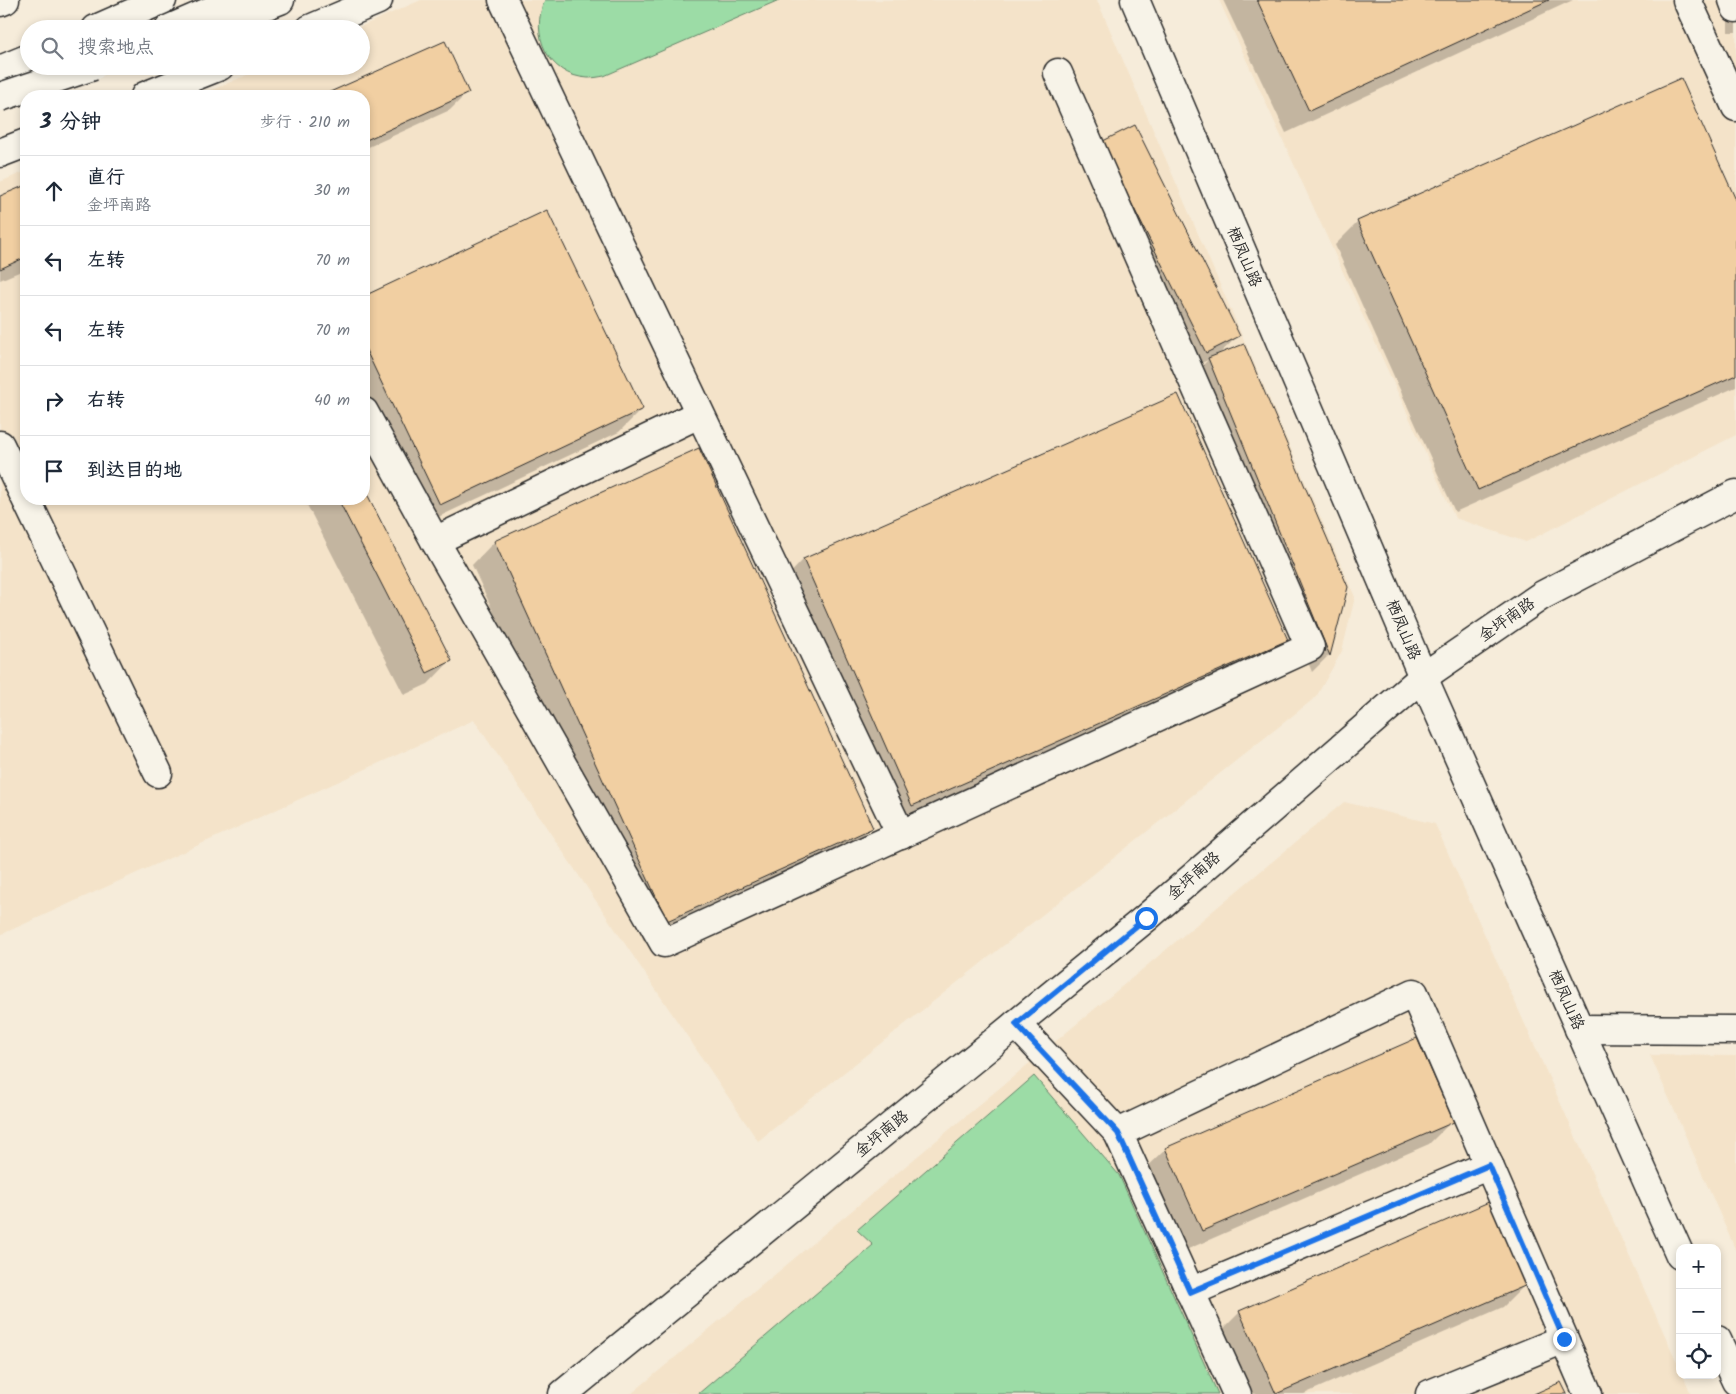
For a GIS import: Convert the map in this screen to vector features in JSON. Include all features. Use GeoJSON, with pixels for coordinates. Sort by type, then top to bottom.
{"type":"FeatureCollection","features":[{"type":"Feature","properties":{"kind":"main road"},"geometry":{"type":"LineString","coordinates":[[0,2],[5,0]]}},
{"type":"Feature","properties":{"kind":"main road"},"geometry":{"type":"LineString","coordinates":[[116,20],[162,0]]}},
{"type":"Feature","properties":{"kind":"main road"},"geometry":{"type":"LineString","coordinates":[[190,20],[236,0]]}},
{"type":"Feature","properties":{"kind":"main road"},"geometry":{"type":"LineString","coordinates":[[228,20],[280,0]]}},
{"type":"Feature","properties":{"kind":"main road"},"geometry":{"type":"LineString","coordinates":[[331,20],[378,0]]}},
{"type":"Feature","properties":{"kind":"main road"},"geometry":{"type":"LineString","coordinates":[[502,0],[901,835]]}},
{"type":"Feature","properties":{"kind":"main road","name":"栖凤山路"},"geometry":{"type":"LineString","coordinates":[[1135,0],[1423,677],[1676,1246]]}},
{"type":"Feature","properties":{"kind":"main road"},"geometry":{"type":"LineString","coordinates":[[1687,0],[1736,107]]}},
{"type":"Feature","properties":{"kind":"main road"},"geometry":{"type":"LineString","coordinates":[[1733,0],[1736,8]]}},
{"type":"Feature","properties":{"kind":"main road"},"geometry":{"type":"LineString","coordinates":[[0,70],[20,62]]}},
{"type":"Feature","properties":{"kind":"main road"},"geometry":{"type":"LineString","coordinates":[[370,423],[435,541],[664,943],[1310,647],[1058,73]]}},
{"type":"Feature","properties":{"kind":"main road"},"geometry":{"type":"LineString","coordinates":[[22,90],[59,75]]}},
{"type":"Feature","properties":{"kind":"main road"},"geometry":{"type":"LineString","coordinates":[[25,90],[68,75]]}},
{"type":"Feature","properties":{"kind":"main road"},"geometry":{"type":"LineString","coordinates":[[185,89],[206,75]]}},
{"type":"Feature","properties":{"kind":"main road"},"geometry":{"type":"LineString","coordinates":[[0,99],[20,91]]}},
{"type":"Feature","properties":{"kind":"main road"},"geometry":{"type":"LineString","coordinates":[[0,99],[20,92]]}},
{"type":"Feature","properties":{"kind":"main road"},"geometry":{"type":"LineString","coordinates":[[0,154],[20,146]]}},
{"type":"Feature","properties":{"kind":"main road"},"geometry":{"type":"LineString","coordinates":[[435,541],[699,414]]}},
{"type":"Feature","properties":{"kind":"main road"},"geometry":{"type":"LineString","coordinates":[[0,445],[20,487]]}},
{"type":"Feature","properties":{"kind":"main road","name":"金坪南路"},"geometry":{"type":"LineString","coordinates":[[563,1394],[1146,918],[1423,677],[1541,596],[1736,494]]}},
{"type":"Feature","properties":{"kind":"main road"},"geometry":{"type":"LineString","coordinates":[[29,505],[158,773]]}},
{"type":"Feature","properties":{"kind":"main road"},"geometry":{"type":"LineString","coordinates":[[1118,1133],[1414,993],[1588,1394]]}},
{"type":"Feature","properties":{"kind":"main road"},"geometry":{"type":"LineString","coordinates":[[1016,1024],[1118,1133],[1237,1394]]}},
{"type":"Feature","properties":{"kind":"main road"},"geometry":{"type":"LineString","coordinates":[[1579,1028],[1736,1030]]}},
{"type":"Feature","properties":{"kind":"main road"},"geometry":{"type":"LineString","coordinates":[[1190,1292],[1489,1165]]}},
{"type":"Feature","properties":{"kind":"main road"},"geometry":{"type":"LineString","coordinates":[[1430,1394],[1564,1339]]}},
{"type":"Feature","properties":{"kind":"main road"},"geometry":{"type":"LineString","coordinates":[[1721,1349],[1736,1381]]}},
{"type":"Feature","properties":{"kind":"shaded area"},"geometry":{"type":"Polygon","coordinates":[[[421,0],[1097,0],[1355,597],[1342,651],[1316,697],[758,1141],[474,720],[0,935],[0,182],[20,174],[20,505],[370,505],[370,90],[212,90],[247,75],[370,75],[370,22],[421,0]]]}},
{"type":"Feature","properties":{"kind":"shaded area"},"geometry":{"type":"Polygon","coordinates":[[[1219,0],[1736,0],[1736,435],[1526,542],[1455,518],[1219,0]]]}},
{"type":"Feature","properties":{"kind":"shaded area"},"geometry":{"type":"Polygon","coordinates":[[[1344,802],[1435,824],[1676,1360],[1676,1379],[1685,1379],[1691,1394],[631,1394],[1344,802]]]}},
{"type":"Feature","properties":{"kind":"shaded area"},"geometry":{"type":"Polygon","coordinates":[[[1650,1055],[1736,1056],[1736,1251],[1650,1055]]]}},
{"type":"Feature","properties":{"kind":"green space"},"geometry":{"type":"Polygon","coordinates":[[[545,0],[779,0],[604,76],[588,78],[562,70],[546,51],[541,39],[539,26],[545,0]]]}},
{"type":"Feature","properties":{"kind":"green space"},"geometry":{"type":"Polygon","coordinates":[[[1034,1076],[1119,1175],[1218,1394],[698,1394],[873,1245],[857,1230],[1034,1076]]]}},
{"type":"Feature","properties":{"kind":"building"},"geometry":{"type":"Polygon","coordinates":[[[1257,0],[1549,0],[1309,111],[1257,0]]]}},
{"type":"Feature","properties":{"kind":"building"},"geometry":{"type":"Polygon","coordinates":[[[445,41],[469,93],[370,138],[370,90],[335,90],[445,41]]]}},
{"type":"Feature","properties":{"kind":"building"},"geometry":{"type":"Polygon","coordinates":[[[1681,78],[1736,200],[1736,375],[1478,490],[1357,221],[1681,78]]]}},
{"type":"Feature","properties":{"kind":"building"},"geometry":{"type":"Polygon","coordinates":[[[1135,125],[1240,336],[1206,353],[1101,142],[1135,125]]]}},
{"type":"Feature","properties":{"kind":"building"},"geometry":{"type":"Polygon","coordinates":[[[20,188],[20,260],[0,269],[0,196],[20,188]]]}},
{"type":"Feature","properties":{"kind":"building"},"geometry":{"type":"Polygon","coordinates":[[[547,210],[643,409],[440,505],[370,359],[370,293],[547,210]]]}},
{"type":"Feature","properties":{"kind":"building"},"geometry":{"type":"Polygon","coordinates":[[[1244,344],[1348,587],[1330,656],[1208,358],[1244,344]]]}},
{"type":"Feature","properties":{"kind":"building"},"geometry":{"type":"Polygon","coordinates":[[[1178,394],[1288,640],[912,806],[803,559],[1178,394]]]}},
{"type":"Feature","properties":{"kind":"building"},"geometry":{"type":"Polygon","coordinates":[[[699,448],[873,828],[667,921],[494,541],[699,448]]]}},
{"type":"Feature","properties":{"kind":"building"},"geometry":{"type":"Polygon","coordinates":[[[370,500],[452,661],[427,673],[341,505],[370,505],[370,500]]]}},
{"type":"Feature","properties":{"kind":"building"},"geometry":{"type":"Polygon","coordinates":[[[1417,1038],[1454,1122],[1202,1231],[1165,1148],[1417,1038]]]}},
{"type":"Feature","properties":{"kind":"building"},"geometry":{"type":"Polygon","coordinates":[[[1491,1201],[1527,1285],[1276,1394],[1239,1311],[1491,1201]]]}},
{"type":"Feature","properties":{"kind":"building"},"geometry":{"type":"Polygon","coordinates":[[[1561,1382],[1567,1394],[1534,1394],[1561,1382]]]}},
{"type":"Feature","properties":{"kind":"route"},"geometry":{"type":"LineString","coordinates":[[1146,918],[1016,1024],[1118,1133],[1190,1292],[1489,1165],[1564,1339]]}}]}
